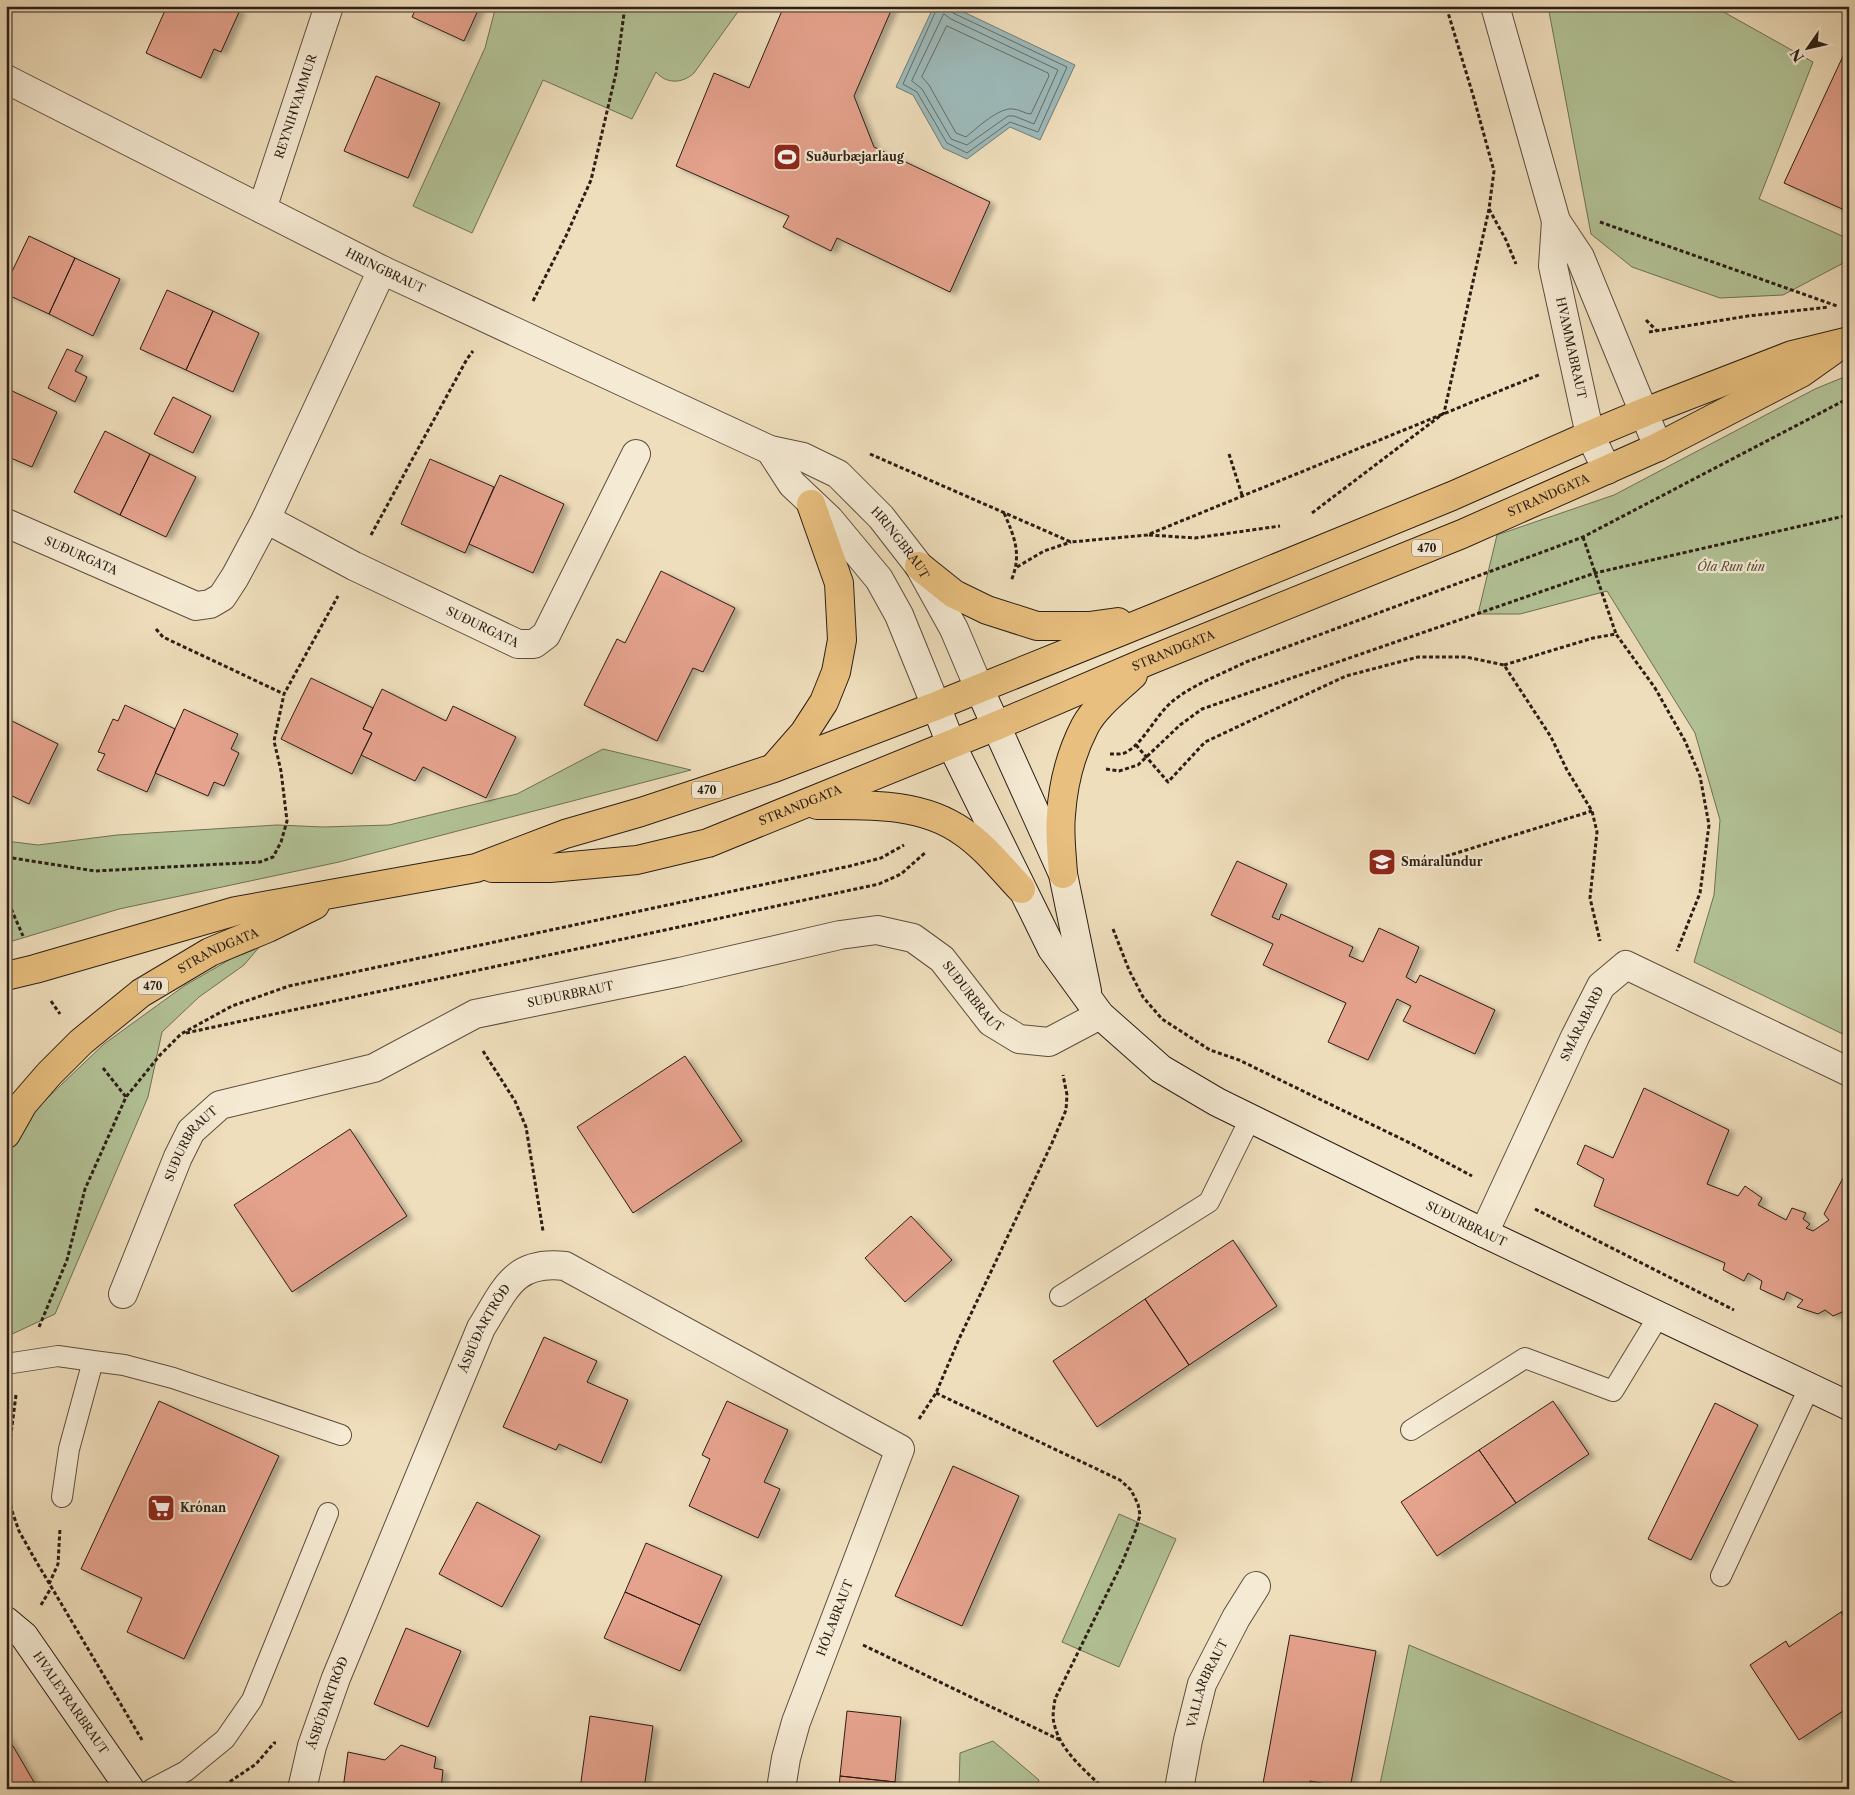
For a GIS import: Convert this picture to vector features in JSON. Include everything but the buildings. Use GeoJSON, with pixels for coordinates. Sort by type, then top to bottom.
{"type":"FeatureCollection","features":[{"type":"Feature","properties":{"kind":"main road","name":"STRANDGATA"},"geometry":{"type":"LineString","coordinates":[[476,868],[565,834],[640,812],[774,768],[936,706],[1443,500],[1645,412],[1792,355],[1846,342]]}},
{"type":"Feature","properties":{"kind":"main road","name":"STRANDGATA"},"geometry":{"type":"LineString","coordinates":[[6,976],[236,911],[476,868],[550,868],[637,860],[708,843],[1452,538],[1607,470],[1658,447],[1801,373],[1846,342]]}},
{"type":"Feature","properties":{"kind":"main road"},"geometry":{"type":"LineString","coordinates":[[774,768],[804,733],[824,702],[836,672],[842,640],[839,583],[811,504]]}},
{"type":"Feature","properties":{"kind":"main road"},"geometry":{"type":"LineString","coordinates":[[919,566],[954,594],[987,610],[1037,626],[1089,626],[1159,616]]}},
{"type":"Feature","properties":{"kind":"main road"},"geometry":{"type":"LineString","coordinates":[[1063,874],[1061,817],[1070,764],[1086,725],[1109,697],[1148,662]]}},
{"type":"Feature","properties":{"kind":"main road"},"geometry":{"type":"LineString","coordinates":[[801,806],[853,805],[887,807],[926,813],[962,831],[977,843],[1020,888]]}},
{"type":"Feature","properties":{"kind":"main road","name":"STRANDGATA"},"geometry":{"type":"LineString","coordinates":[[6,1134],[23,1104],[49,1074],[81,1042],[141,993],[210,952],[268,928],[340,892]]}},
{"type":"Feature","properties":{"kind":"street","name":"REYNIHVAMMUR"},"geometry":{"type":"LineString","coordinates":[[262,209],[329,6]]}},
{"type":"Feature","properties":{"kind":"street","name":"HVAMMABRAUT"},"geometry":{"type":"LineString","coordinates":[[1495,6],[1556,221],[1580,258],[1658,447]]}},
{"type":"Feature","properties":{"kind":"street","name":"HRINGBRAUT"},"geometry":{"type":"LineString","coordinates":[[6,79],[382,270],[770,450],[803,457],[838,474],[881,517],[919,566],[954,629],[979,688]]}},
{"type":"Feature","properties":{"kind":"street","name":"HVAMMABRAUT"},"geometry":{"type":"LineString","coordinates":[[1556,221],[1553,266],[1590,435],[1607,470]]}},
{"type":"Feature","properties":{"kind":"street","name":"SUÐURGATA"},"geometry":{"type":"LineString","coordinates":[[12,533],[196,606],[210,604],[222,597],[266,519],[382,270]]}},
{"type":"Feature","properties":{"kind":"street"},"geometry":{"type":"LineString","coordinates":[[770,450],[792,484],[830,520],[879,579],[899,615],[936,706]]}},
{"type":"Feature","properties":{"kind":"street","name":"SUÐURGATA"},"geometry":{"type":"LineString","coordinates":[[266,519],[354,566],[518,644],[534,644],[546,635],[636,454]]}},
{"type":"Feature","properties":{"kind":"street"},"geometry":{"type":"LineString","coordinates":[[979,688],[1063,874],[1094,1006],[1049,1042]]}},
{"type":"Feature","properties":{"kind":"street","name":"SUÐURBRAUT"},"geometry":{"type":"LineString","coordinates":[[936,706],[951,744],[1020,888],[1052,949],[1094,1006],[1161,1069],[1250,1119],[1484,1234],[1849,1406]]}},
{"type":"Feature","properties":{"kind":"street","name":"SUÐURBRAUT"},"geometry":{"type":"LineString","coordinates":[[123,1294],[178,1157],[191,1131],[220,1105],[374,1068],[475,1014],[510,1005],[680,972],[840,934],[877,930],[913,938],[942,959],[991,1022],[1019,1039],[1049,1042]]}},
{"type":"Feature","properties":{"kind":"street","name":"SMÁRABARÐ"},"geometry":{"type":"LineString","coordinates":[[1484,1234],[1575,1037],[1601,986],[1626,965],[1663,981],[1849,1072]]}},
{"type":"Feature","properties":{"kind":"street"},"geometry":{"type":"LineString","coordinates":[[547,1264],[565,1266],[900,1450]]}},
{"type":"Feature","properties":{"kind":"street","name":"ÁSBÚÐARTRÖÐ"},"geometry":{"type":"LineString","coordinates":[[302,1789],[312,1746],[340,1668],[481,1328],[509,1283],[527,1269],[547,1264]]}},
{"type":"Feature","properties":{"kind":"street","name":"HÓLABRAUT"},"geometry":{"type":"LineString","coordinates":[[781,1789],[786,1758],[796,1722],[900,1450]]}},
{"type":"Feature","properties":{"kind":"street","name":"VALLARBRAUT"},"geometry":{"type":"LineString","coordinates":[[1180,1789],[1188,1740],[1202,1684],[1236,1618],[1256,1586]]}},
{"type":"Feature","properties":{"kind":"street","name":"HVALEYRARBRAUT"},"geometry":{"type":"LineString","coordinates":[[6,1621],[24,1636],[130,1789]]}},
{"type":"Feature","properties":{"kind":"lane"},"geometry":{"type":"LineString","coordinates":[[1060,1296],[1208,1202],[1250,1119]]}},
{"type":"Feature","properties":{"kind":"lane"},"geometry":{"type":"LineString","coordinates":[[1411,1430],[1525,1358],[1613,1391],[1658,1317]]}},
{"type":"Feature","properties":{"kind":"lane"},"geometry":{"type":"LineString","coordinates":[[6,1364],[58,1356],[124,1365],[173,1378],[341,1435]]}},
{"type":"Feature","properties":{"kind":"lane"},"geometry":{"type":"LineString","coordinates":[[62,1497],[69,1449],[93,1361]]}},
{"type":"Feature","properties":{"kind":"lane"},"geometry":{"type":"LineString","coordinates":[[1721,1576],[1809,1388]]}},
{"type":"Feature","properties":{"kind":"lane"},"geometry":{"type":"LineString","coordinates":[[152,1789],[186,1771],[225,1739],[252,1700],[328,1513]]}},
{"type":"Feature","properties":{"kind":"path"},"geometry":{"type":"LineString","coordinates":[[532,302],[566,236],[591,180],[616,73],[625,6]]}},
{"type":"Feature","properties":{"kind":"path"},"geometry":{"type":"LineString","coordinates":[[1305,518],[1444,413],[1489,209],[1494,171],[1446,6]]}},
{"type":"Feature","properties":{"kind":"path"},"geometry":{"type":"LineString","coordinates":[[1594,220],[1838,306]]}},
{"type":"Feature","properties":{"kind":"path"},"geometry":{"type":"LineString","coordinates":[[1616,343],[1638,334],[1748,316],[1843,304]]}},
{"type":"Feature","properties":{"kind":"path"},"geometry":{"type":"LineString","coordinates":[[1644,318],[1656,331]]}},
{"type":"Feature","properties":{"kind":"path"},"geometry":{"type":"LineString","coordinates":[[6,857],[95,871],[260,862],[273,857],[281,842],[287,821],[282,771],[274,740],[284,694],[467,359],[495,321]]}},
{"type":"Feature","properties":{"kind":"path"},"geometry":{"type":"LineString","coordinates":[[1147,535],[1574,360]]}},
{"type":"Feature","properties":{"kind":"path"},"geometry":{"type":"LineString","coordinates":[[1106,753],[1127,752],[1136,745],[1157,717],[1174,700],[1195,686],[1246,662],[1582,537],[1849,398]]}},
{"type":"Feature","properties":{"kind":"path"},"geometry":{"type":"LineString","coordinates":[[867,453],[1071,542]]}},
{"type":"Feature","properties":{"kind":"path"},"geometry":{"type":"LineString","coordinates":[[1229,454],[1242,495]]}},
{"type":"Feature","properties":{"kind":"path"},"geometry":{"type":"LineString","coordinates":[[1004,512],[1016,540],[1017,567],[1011,583]]}},
{"type":"Feature","properties":{"kind":"path"},"geometry":{"type":"LineString","coordinates":[[1102,768],[1120,770],[1138,765],[1180,725],[1202,709],[1595,573],[1849,515]]}},
{"type":"Feature","properties":{"kind":"path"},"geometry":{"type":"LineString","coordinates":[[1017,567],[1044,551],[1071,542],[1147,535],[1195,538],[1288,525]]}},
{"type":"Feature","properties":{"kind":"path"},"geometry":{"type":"LineString","coordinates":[[1582,537],[1616,634],[1655,688],[1685,741],[1700,776],[1708,825],[1700,893],[1684,936],[1663,981]]}},
{"type":"Feature","properties":{"kind":"path"},"geometry":{"type":"LineString","coordinates":[[142,583],[148,620],[163,637],[284,694]]}},
{"type":"Feature","properties":{"kind":"path"},"geometry":{"type":"LineString","coordinates":[[1136,745],[1168,782],[1205,742],[1346,676],[1418,657],[1466,658],[1504,665],[1593,638],[1616,634]]}},
{"type":"Feature","properties":{"kind":"path"},"geometry":{"type":"LineString","coordinates":[[1504,665],[1551,737],[1567,770],[1592,810],[1597,832],[1590,898],[1600,940],[1583,977],[1601,986]]}},
{"type":"Feature","properties":{"kind":"path"},"geometry":{"type":"LineString","coordinates":[[1421,864],[1592,810]]}},
{"type":"Feature","properties":{"kind":"path"},"geometry":{"type":"LineString","coordinates":[[98,1062],[126,1097],[160,1055],[181,1034],[232,1006],[289,986],[850,866],[881,858],[906,844]]}},
{"type":"Feature","properties":{"kind":"path"},"geometry":{"type":"LineString","coordinates":[[181,1034],[878,884],[901,874],[930,849]]}},
{"type":"Feature","properties":{"kind":"path"},"geometry":{"type":"LineString","coordinates":[[6,897],[26,943]]}},
{"type":"Feature","properties":{"kind":"path"},"geometry":{"type":"LineString","coordinates":[[1111,923],[1129,970],[1143,997],[1162,1019],[1210,1050],[1239,1060],[1412,1144],[1503,1193],[1742,1314]]}},
{"type":"Feature","properties":{"kind":"path"},"geometry":{"type":"LineString","coordinates":[[48,996],[65,1020]]}},
{"type":"Feature","properties":{"kind":"path"},"geometry":{"type":"LineString","coordinates":[[445,1030],[474,1037],[515,1101],[526,1127],[537,1188],[547,1264]]}},
{"type":"Feature","properties":{"kind":"path"},"geometry":{"type":"LineString","coordinates":[[900,1450],[936,1393],[959,1339],[1014,1225],[1066,1110],[1067,1095],[1062,1066],[1049,1042]]}},
{"type":"Feature","properties":{"kind":"path"},"geometry":{"type":"LineString","coordinates":[[936,1393],[1120,1480],[1132,1490],[1138,1504],[1140,1515],[1122,1563],[1055,1699],[1053,1722],[1061,1741],[1072,1757],[1104,1789]]}},
{"type":"Feature","properties":{"kind":"path"},"geometry":{"type":"LineString","coordinates":[[49,1584],[58,1564]]}},
{"type":"Feature","properties":{"kind":"path"},"geometry":{"type":"LineString","coordinates":[[831,1630],[1061,1741]]}},
{"type":"Feature","properties":{"kind":"path"},"geometry":{"type":"LineString","coordinates":[[219,1789],[256,1764],[274,1743],[312,1746]]}},
{"type":"Feature","properties":{"kind":"green space"},"geometry":{"type":"Polygon","coordinates":[[[496,6],[742,6],[694,73],[689,77],[674,81],[664,79],[656,72],[632,119],[543,80],[472,233],[413,206],[485,48],[496,6]]]}},
{"type":"Feature","properties":{"kind":"green space"},"geometry":{"type":"Polygon","coordinates":[[[1548,6],[1713,6],[1813,62],[1759,199],[1849,239],[1849,260],[1783,295],[1720,298],[1632,267],[1591,234],[1548,6]]]}},
{"type":"Feature","properties":{"kind":"green space","name":"Óla Run tún"},"geometry":{"type":"Polygon","coordinates":[[[1849,375],[1849,1037],[1694,962],[1714,895],[1720,820],[1695,733],[1607,591],[1520,614],[1478,614],[1497,535],[1614,495],[1815,389],[1849,375]]]}},
{"type":"Feature","properties":{"kind":"green space"},"geometry":{"type":"Polygon","coordinates":[[[603,749],[691,770],[339,862],[119,909],[6,943],[6,841],[38,845],[117,835],[277,825],[323,827],[389,825],[517,794],[603,749]]]}},
{"type":"Feature","properties":{"kind":"green space"},"geometry":{"type":"Polygon","coordinates":[[[267,938],[244,965],[199,997],[162,1032],[148,1097],[55,1314],[10,1335],[6,1334],[6,1163],[19,1125],[104,1044],[184,986],[267,938]]]}},
{"type":"Feature","properties":{"kind":"green space"},"geometry":{"type":"Polygon","coordinates":[[[1119,1514],[1176,1539],[1119,1667],[1062,1642],[1119,1514]]]}},
{"type":"Feature","properties":{"kind":"green space"},"geometry":{"type":"Polygon","coordinates":[[[1409,1645],[1751,1789],[1379,1789],[1409,1645]]]}},
{"type":"Feature","properties":{"kind":"green space"},"geometry":{"type":"Polygon","coordinates":[[[993,1741],[1039,1780],[1036,1789],[959,1789],[960,1753],[993,1741]]]}},
{"type":"Feature","properties":{"kind":"water"},"geometry":{"type":"Polygon","coordinates":[[[934,6],[951,6],[1075,65],[1040,140],[1010,127],[967,159],[943,148],[913,95],[896,87],[934,6]]]}},
{"type":"Feature","properties":{"kind":"place","name":"Suðurbæjarlaug"},"geometry":{"type":"Point","coordinates":[787,157]}},
{"type":"Feature","properties":{"kind":"place","name":"Smáralundur"},"geometry":{"type":"Point","coordinates":[1382,862]}},
{"type":"Feature","properties":{"kind":"place","name":"Krónan"},"geometry":{"type":"Point","coordinates":[161,1508]}}]}
